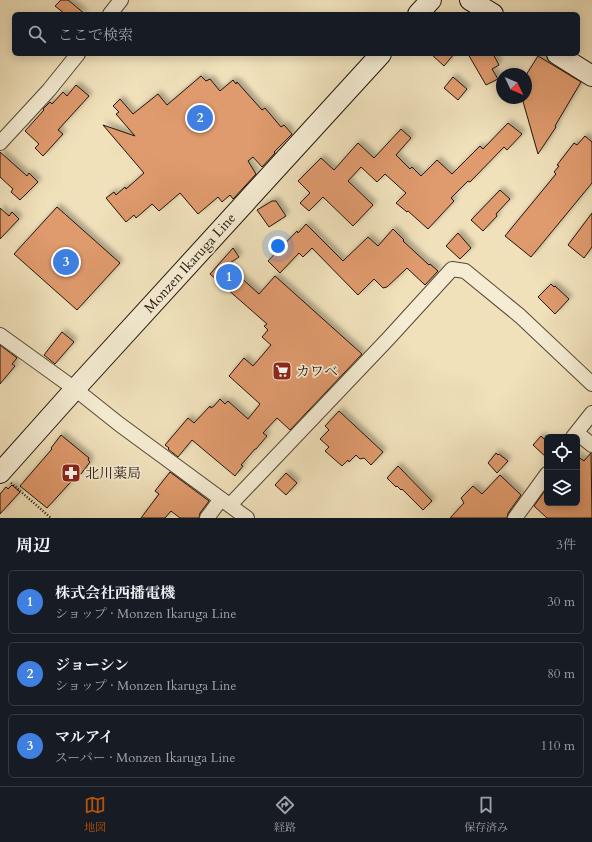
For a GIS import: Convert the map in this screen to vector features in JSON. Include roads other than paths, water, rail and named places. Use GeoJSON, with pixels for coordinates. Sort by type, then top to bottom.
{"type":"FeatureCollection","features":[{"type":"Feature","properties":{"kind":"main road"},"geometry":{"type":"LineString","coordinates":[[420,12],[431,0]]}},
{"type":"Feature","properties":{"kind":"main road"},"geometry":{"type":"LineString","coordinates":[[470,0],[490,12]]}},
{"type":"Feature","properties":{"kind":"main road","name":"Monzen Ikaruga Line"},"geometry":{"type":"LineString","coordinates":[[0,473],[75,388],[379,56]]}},
{"type":"Feature","properties":{"kind":"main road"},"geometry":{"type":"LineString","coordinates":[[560,56],[592,76]]}},
{"type":"Feature","properties":{"kind":"street"},"geometry":{"type":"LineString","coordinates":[[112,12],[121,0]]}},
{"type":"Feature","properties":{"kind":"street"},"geometry":{"type":"LineString","coordinates":[[0,143],[76,56]]}},
{"type":"Feature","properties":{"kind":"street"},"geometry":{"type":"LineString","coordinates":[[207,518],[225,502],[388,339],[452,269],[465,271],[514,311],[592,384]]}},
{"type":"Feature","properties":{"kind":"street"},"geometry":{"type":"LineString","coordinates":[[0,336],[75,388],[119,424],[247,518]]}},
{"type":"Feature","properties":{"kind":"street"},"geometry":{"type":"LineString","coordinates":[[576,434],[592,413]]}},
{"type":"Feature","properties":{"kind":"street"},"geometry":{"type":"LineString","coordinates":[[580,438],[592,445]]}},
{"type":"Feature","properties":{"kind":"street"},"geometry":{"type":"LineString","coordinates":[[515,518],[544,478]]}},
{"type":"Feature","properties":{"kind":"place","name":"ジョーシン"},"geometry":{"type":"Point","coordinates":[200,118]}},
{"type":"Feature","properties":{"kind":"place","name":"マルアイ"},"geometry":{"type":"Point","coordinates":[66,262]}},
{"type":"Feature","properties":{"kind":"place","name":"株式会社西播電機"},"geometry":{"type":"Point","coordinates":[229,277]}},
{"type":"Feature","properties":{"kind":"place","name":"カワベ"},"geometry":{"type":"Point","coordinates":[282,371]}},
{"type":"Feature","properties":{"kind":"place","name":"北川薬局"},"geometry":{"type":"Point","coordinates":[71,473]}}]}
